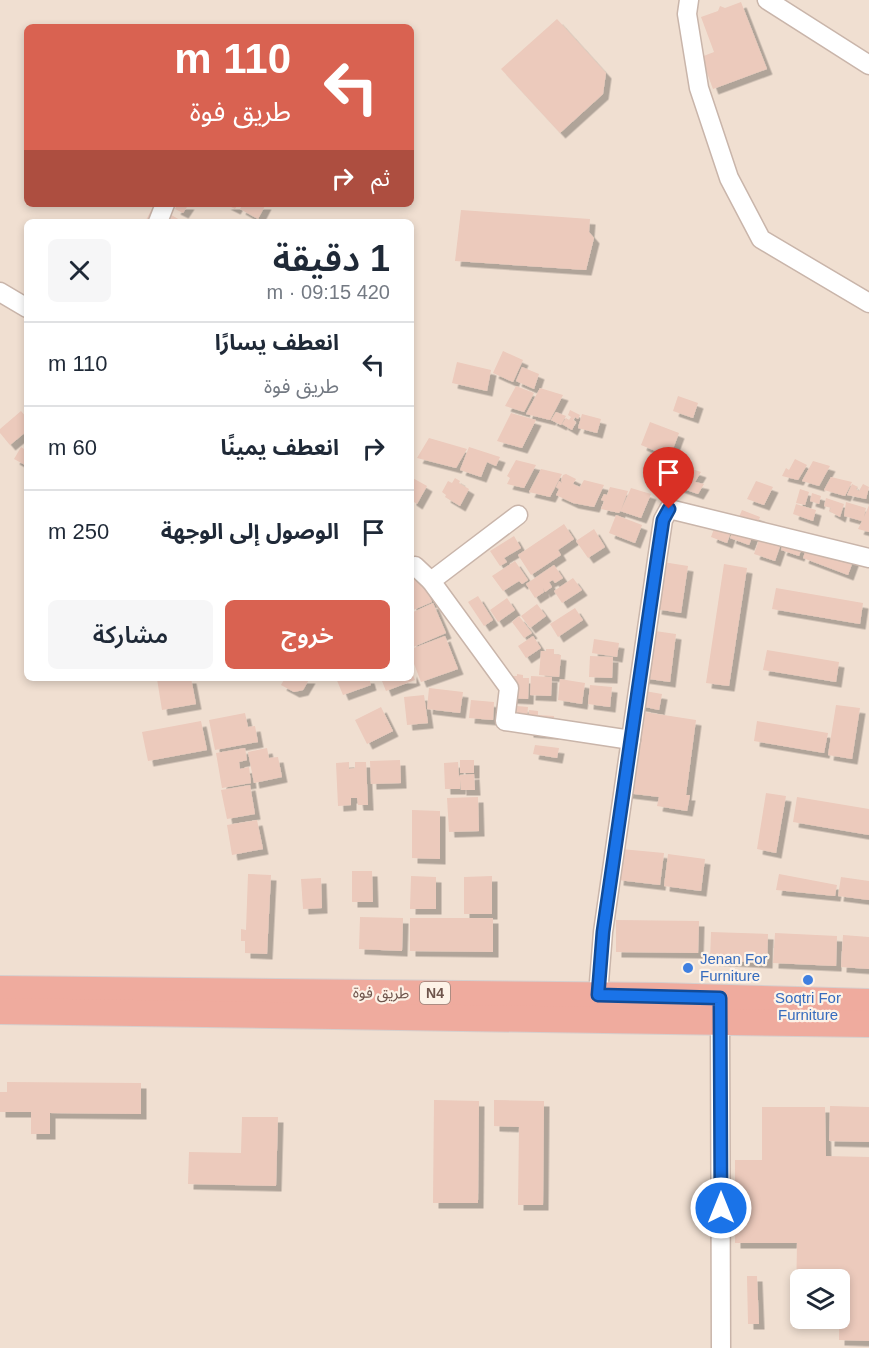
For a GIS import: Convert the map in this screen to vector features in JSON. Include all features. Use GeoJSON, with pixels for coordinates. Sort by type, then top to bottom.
{"type":"FeatureCollection","features":[{"type":"Feature","properties":{"kind":"highway","name":"طريق فوة"},"geometry":{"type":"LineString","coordinates":[[0,989],[598,995],[869,1024]]}},
{"type":"Feature","properties":{"kind":"highway","name":"طريق فوة"},"geometry":{"type":"LineString","coordinates":[[0,1011],[720,1009],[869,1002]]}},
{"type":"Feature","properties":{"kind":"street"},"geometry":{"type":"LineString","coordinates":[[689,0],[687,14],[699,88],[729,178],[761,239],[869,303]]}},
{"type":"Feature","properties":{"kind":"street"},"geometry":{"type":"LineString","coordinates":[[767,0],[869,65]]}},
{"type":"Feature","properties":{"kind":"street"},"geometry":{"type":"LineString","coordinates":[[0,292],[24,306]]}},
{"type":"Feature","properties":{"kind":"street"},"geometry":{"type":"LineString","coordinates":[[598,995],[603,932],[663,520],[669,509],[869,558]]}},
{"type":"Feature","properties":{"kind":"street"},"geometry":{"type":"LineString","coordinates":[[431,581],[518,516]]}},
{"type":"Feature","properties":{"kind":"street"},"geometry":{"type":"LineString","coordinates":[[414,566],[431,581],[509,688],[505,721],[631,740]]}},
{"type":"Feature","properties":{"kind":"street"},"geometry":{"type":"LineString","coordinates":[[720,1009],[721,1348]]}},
{"type":"Feature","properties":{"kind":"shaded area"},"geometry":{"type":"Polygon","coordinates":[[[0,0],[869,0],[869,1348],[0,1348],[0,0]]]}},
{"type":"Feature","properties":{"kind":"building"},"geometry":{"type":"Polygon","coordinates":[[[741,2],[767,69],[713,89],[701,57],[714,52],[701,17],[718,11],[720,6],[725,8],[741,2]]]}},
{"type":"Feature","properties":{"kind":"building"},"geometry":{"type":"Polygon","coordinates":[[[557,19],[606,73],[603,94],[560,133],[501,69],[557,19]]]}},
{"type":"Feature","properties":{"kind":"building"},"geometry":{"type":"Polygon","coordinates":[[[153,207],[157,207],[178,219],[147,219],[153,207]]]}},
{"type":"Feature","properties":{"kind":"building"},"geometry":{"type":"Polygon","coordinates":[[[176,207],[187,207],[183,213],[175,209],[176,207]]]}},
{"type":"Feature","properties":{"kind":"building"},"geometry":{"type":"Polygon","coordinates":[[[241,207],[264,207],[258,219],[240,209],[241,207]]]}},
{"type":"Feature","properties":{"kind":"building"},"geometry":{"type":"Polygon","coordinates":[[[461,210],[590,219],[589,232],[594,238],[586,270],[455,261],[461,210]]]}},
{"type":"Feature","properties":{"kind":"building"},"geometry":{"type":"Polygon","coordinates":[[[503,351],[523,360],[513,382],[493,373],[503,351]]]}},
{"type":"Feature","properties":{"kind":"building"},"geometry":{"type":"Polygon","coordinates":[[[457,362],[491,370],[487,391],[452,383],[457,362]]]}},
{"type":"Feature","properties":{"kind":"building"},"geometry":{"type":"Polygon","coordinates":[[[522,367],[539,374],[534,389],[516,381],[522,367]]]}},
{"type":"Feature","properties":{"kind":"building"},"geometry":{"type":"Polygon","coordinates":[[[516,386],[534,393],[524,412],[505,406],[516,386]]]}},
{"type":"Feature","properties":{"kind":"building"},"geometry":{"type":"Polygon","coordinates":[[[540,388],[563,395],[550,420],[526,414],[540,388]]]}},
{"type":"Feature","properties":{"kind":"building"},"geometry":{"type":"Polygon","coordinates":[[[678,396],[698,403],[693,418],[673,411],[678,396]]]}},
{"type":"Feature","properties":{"kind":"building"},"geometry":{"type":"Polygon","coordinates":[[[570,410],[580,415],[578,419],[575,417],[573,420],[576,422],[572,430],[562,424],[566,418],[569,420],[571,417],[568,415],[570,410]]]}},
{"type":"Feature","properties":{"kind":"building"},"geometry":{"type":"Polygon","coordinates":[[[21,411],[24,414],[24,433],[10,445],[0,433],[0,429],[21,411]]]}},
{"type":"Feature","properties":{"kind":"building"},"geometry":{"type":"Polygon","coordinates":[[[556,412],[566,416],[561,425],[551,420],[556,412]]]}},
{"type":"Feature","properties":{"kind":"building"},"geometry":{"type":"Polygon","coordinates":[[[511,413],[536,420],[522,448],[497,441],[511,413]]]}},
{"type":"Feature","properties":{"kind":"building"},"geometry":{"type":"Polygon","coordinates":[[[582,414],[601,419],[597,433],[578,428],[582,414]]]}},
{"type":"Feature","properties":{"kind":"building"},"geometry":{"type":"Polygon","coordinates":[[[650,422],[679,433],[670,457],[641,445],[650,422]]]}},
{"type":"Feature","properties":{"kind":"building"},"geometry":{"type":"Polygon","coordinates":[[[429,438],[467,449],[456,468],[417,458],[429,438]]]}},
{"type":"Feature","properties":{"kind":"building"},"geometry":{"type":"Polygon","coordinates":[[[21,447],[24,449],[24,464],[14,459],[21,447]]]}},
{"type":"Feature","properties":{"kind":"building"},"geometry":{"type":"Polygon","coordinates":[[[469,447],[500,457],[496,466],[487,462],[481,477],[460,470],[469,447]]]}},
{"type":"Feature","properties":{"kind":"building"},"geometry":{"type":"Polygon","coordinates":[[[795,459],[807,465],[798,480],[782,476],[786,468],[789,470],[795,459]]]}},
{"type":"Feature","properties":{"kind":"building"},"geometry":{"type":"Polygon","coordinates":[[[516,460],[536,465],[524,488],[507,484],[510,478],[507,476],[516,460]]]}},
{"type":"Feature","properties":{"kind":"building"},"geometry":{"type":"Polygon","coordinates":[[[813,461],[830,466],[819,486],[802,481],[813,461]]]}},
{"type":"Feature","properties":{"kind":"building"},"geometry":{"type":"Polygon","coordinates":[[[683,466],[701,472],[695,482],[704,484],[698,494],[672,485],[683,466]]]}},
{"type":"Feature","properties":{"kind":"building"},"geometry":{"type":"Polygon","coordinates":[[[541,469],[562,474],[550,497],[529,492],[541,469]]]}},
{"type":"Feature","properties":{"kind":"building"},"geometry":{"type":"Polygon","coordinates":[[[566,474],[576,479],[573,484],[580,487],[584,480],[604,485],[594,507],[573,503],[556,495],[559,489],[556,487],[559,481],[562,483],[563,475],[566,474]]]}},
{"type":"Feature","properties":{"kind":"building"},"geometry":{"type":"Polygon","coordinates":[[[831,477],[852,482],[845,496],[824,490],[831,477]]]}},
{"type":"Feature","properties":{"kind":"building"},"geometry":{"type":"Polygon","coordinates":[[[455,478],[469,489],[460,506],[445,497],[446,495],[442,492],[448,481],[452,483],[455,478]]]}},
{"type":"Feature","properties":{"kind":"building"},"geometry":{"type":"Polygon","coordinates":[[[414,479],[427,486],[417,504],[414,502],[414,479]]]}},
{"type":"Feature","properties":{"kind":"building"},"geometry":{"type":"Polygon","coordinates":[[[756,481],[773,487],[764,505],[747,499],[756,481]]]}},
{"type":"Feature","properties":{"kind":"building"},"geometry":{"type":"Polygon","coordinates":[[[852,484],[858,487],[856,489],[859,491],[863,484],[869,487],[866,499],[847,495],[852,484]]]}},
{"type":"Feature","properties":{"kind":"building"},"geometry":{"type":"Polygon","coordinates":[[[610,487],[628,491],[621,510],[631,488],[651,494],[641,518],[620,511],[619,513],[601,509],[604,501],[601,500],[604,494],[607,495],[610,487]]]}},
{"type":"Feature","properties":{"kind":"building"},"geometry":{"type":"Polygon","coordinates":[[[800,489],[809,492],[805,505],[796,503],[800,489]]]}},
{"type":"Feature","properties":{"kind":"building"},"geometry":{"type":"Polygon","coordinates":[[[812,493],[821,496],[819,504],[810,501],[812,493]]]}},
{"type":"Feature","properties":{"kind":"building"},"geometry":{"type":"Polygon","coordinates":[[[826,498],[844,504],[840,517],[829,511],[831,508],[824,506],[826,498]]]}},
{"type":"Feature","properties":{"kind":"building"},"geometry":{"type":"Polygon","coordinates":[[[846,502],[866,508],[864,517],[869,505],[869,532],[858,529],[862,521],[844,516],[846,502]]]}},
{"type":"Feature","properties":{"kind":"building"},"geometry":{"type":"Polygon","coordinates":[[[796,504],[816,510],[813,521],[793,514],[796,504]]]}},
{"type":"Feature","properties":{"kind":"building"},"geometry":{"type":"Polygon","coordinates":[[[742,510],[760,517],[749,545],[730,538],[742,510]]]}},
{"type":"Feature","properties":{"kind":"building"},"geometry":{"type":"Polygon","coordinates":[[[720,512],[736,518],[727,543],[711,537],[720,512]]]}},
{"type":"Feature","properties":{"kind":"building"},"geometry":{"type":"Polygon","coordinates":[[[616,515],[642,525],[635,543],[609,533],[616,515]]]}},
{"type":"Feature","properties":{"kind":"building"},"geometry":{"type":"Polygon","coordinates":[[[564,524],[574,539],[558,550],[561,555],[531,575],[518,555],[564,524]]]}},
{"type":"Feature","properties":{"kind":"building"},"geometry":{"type":"Polygon","coordinates":[[[764,525],[785,532],[775,561],[754,554],[764,525]]]}},
{"type":"Feature","properties":{"kind":"building"},"geometry":{"type":"Polygon","coordinates":[[[594,529],[605,547],[588,558],[576,541],[594,529]]]}},
{"type":"Feature","properties":{"kind":"building"},"geometry":{"type":"Polygon","coordinates":[[[788,530],[806,536],[799,556],[781,550],[788,530]]]}},
{"type":"Feature","properties":{"kind":"building"},"geometry":{"type":"Polygon","coordinates":[[[514,536],[521,548],[504,558],[507,562],[500,566],[490,551],[514,536]]]}},
{"type":"Feature","properties":{"kind":"building"},"geometry":{"type":"Polygon","coordinates":[[[811,536],[856,553],[848,575],[803,558],[811,536]]]}},
{"type":"Feature","properties":{"kind":"building"},"geometry":{"type":"Polygon","coordinates":[[[515,561],[528,580],[522,584],[519,581],[503,591],[492,576],[515,561]]]}},
{"type":"Feature","properties":{"kind":"building"},"geometry":{"type":"Polygon","coordinates":[[[663,562],[688,566],[681,613],[656,609],[663,562]]]}},
{"type":"Feature","properties":{"kind":"building"},"geometry":{"type":"Polygon","coordinates":[[[724,564],[747,568],[729,686],[706,683],[724,564]]]}},
{"type":"Feature","properties":{"kind":"building"},"geometry":{"type":"Polygon","coordinates":[[[554,565],[563,578],[555,583],[553,580],[549,582],[552,587],[545,592],[543,588],[544,592],[535,598],[526,584],[554,565]]]}},
{"type":"Feature","properties":{"kind":"building"},"geometry":{"type":"Polygon","coordinates":[[[421,575],[432,602],[414,610],[414,578],[421,575]]]}},
{"type":"Feature","properties":{"kind":"building"},"geometry":{"type":"Polygon","coordinates":[[[573,578],[582,590],[562,603],[554,591],[573,578]]]}},
{"type":"Feature","properties":{"kind":"building"},"geometry":{"type":"Polygon","coordinates":[[[776,588],[863,603],[860,624],[772,609],[776,588]]]}},
{"type":"Feature","properties":{"kind":"building"},"geometry":{"type":"Polygon","coordinates":[[[478,596],[493,620],[484,626],[468,602],[478,596]]]}},
{"type":"Feature","properties":{"kind":"building"},"geometry":{"type":"Polygon","coordinates":[[[507,598],[515,610],[498,622],[490,610],[507,598]]]}},
{"type":"Feature","properties":{"kind":"building"},"geometry":{"type":"Polygon","coordinates":[[[433,603],[446,633],[414,647],[414,612],[433,603]]]}},
{"type":"Feature","properties":{"kind":"building"},"geometry":{"type":"Polygon","coordinates":[[[537,604],[546,616],[530,628],[521,616],[537,604]]]}},
{"type":"Feature","properties":{"kind":"building"},"geometry":{"type":"Polygon","coordinates":[[[575,608],[583,620],[558,637],[550,624],[575,608]]]}},
{"type":"Feature","properties":{"kind":"building"},"geometry":{"type":"Polygon","coordinates":[[[519,616],[532,633],[524,638],[512,622],[519,616]]]}},
{"type":"Feature","properties":{"kind":"building"},"geometry":{"type":"Polygon","coordinates":[[[648,630],[676,634],[670,682],[642,678],[648,630]]]}},
{"type":"Feature","properties":{"kind":"building"},"geometry":{"type":"Polygon","coordinates":[[[445,636],[458,669],[421,682],[414,664],[414,648],[445,636]]]}},
{"type":"Feature","properties":{"kind":"building"},"geometry":{"type":"Polygon","coordinates":[[[533,636],[541,648],[526,658],[518,646],[533,636]]]}},
{"type":"Feature","properties":{"kind":"building"},"geometry":{"type":"Polygon","coordinates":[[[594,639],[619,643],[617,657],[592,653],[594,639]]]}},
{"type":"Feature","properties":{"kind":"building"},"geometry":{"type":"Polygon","coordinates":[[[546,649],[554,649],[554,654],[561,655],[559,677],[539,675],[541,651],[546,651],[546,649]]]}},
{"type":"Feature","properties":{"kind":"building"},"geometry":{"type":"Polygon","coordinates":[[[767,650],[839,662],[836,682],[763,670],[767,650]]]}},
{"type":"Feature","properties":{"kind":"building"},"geometry":{"type":"Polygon","coordinates":[[[590,656],[613,657],[612,678],[589,677],[590,656]]]}},
{"type":"Feature","properties":{"kind":"building"},"geometry":{"type":"Polygon","coordinates":[[[517,674],[523,675],[523,678],[529,678],[528,699],[508,698],[509,676],[517,676],[517,674]]]}},
{"type":"Feature","properties":{"kind":"building"},"geometry":{"type":"Polygon","coordinates":[[[531,676],[552,677],[551,696],[530,695],[531,676]]]}},
{"type":"Feature","properties":{"kind":"building"},"geometry":{"type":"Polygon","coordinates":[[[560,679],[585,683],[582,704],[558,700],[560,679]]]}},
{"type":"Feature","properties":{"kind":"building"},"geometry":{"type":"Polygon","coordinates":[[[157,681],[192,681],[196,704],[162,710],[157,681]]]}},
{"type":"Feature","properties":{"kind":"building"},"geometry":{"type":"Polygon","coordinates":[[[283,681],[308,681],[303,690],[294,692],[281,685],[283,681]]]}},
{"type":"Feature","properties":{"kind":"building"},"geometry":{"type":"Polygon","coordinates":[[[337,681],[370,681],[371,685],[343,695],[337,681]]]}},
{"type":"Feature","properties":{"kind":"building"},"geometry":{"type":"Polygon","coordinates":[[[382,681],[412,681],[386,691],[382,681]]]}},
{"type":"Feature","properties":{"kind":"building"},"geometry":{"type":"Polygon","coordinates":[[[590,685],[612,687],[610,707],[588,704],[590,685]]]}},
{"type":"Feature","properties":{"kind":"building"},"geometry":{"type":"Polygon","coordinates":[[[429,688],[463,692],[460,713],[427,709],[429,688]]]}},
{"type":"Feature","properties":{"kind":"building"},"geometry":{"type":"Polygon","coordinates":[[[639,690],[662,694],[659,710],[636,705],[639,690]]]}},
{"type":"Feature","properties":{"kind":"building"},"geometry":{"type":"Polygon","coordinates":[[[424,695],[428,723],[407,725],[404,697],[424,695]]]}},
{"type":"Feature","properties":{"kind":"building"},"geometry":{"type":"Polygon","coordinates":[[[471,700],[494,702],[493,720],[469,718],[471,700]]]}},
{"type":"Feature","properties":{"kind":"building"},"geometry":{"type":"Polygon","coordinates":[[[506,705],[528,707],[526,726],[506,705]]]}},
{"type":"Feature","properties":{"kind":"building"},"geometry":{"type":"Polygon","coordinates":[[[836,705],[860,708],[852,759],[828,755],[836,705]]]}},
{"type":"Feature","properties":{"kind":"building"},"geometry":{"type":"Polygon","coordinates":[[[381,707],[393,731],[367,744],[355,720],[381,707]]]}},
{"type":"Feature","properties":{"kind":"building"},"geometry":{"type":"Polygon","coordinates":[[[529,710],[538,711],[538,715],[554,716],[553,734],[528,732],[529,710]]]}},
{"type":"Feature","properties":{"kind":"building"},"geometry":{"type":"Polygon","coordinates":[[[638,711],[696,720],[686,795],[690,795],[687,811],[657,806],[659,797],[626,793],[638,711]]]}},
{"type":"Feature","properties":{"kind":"building"},"geometry":{"type":"Polygon","coordinates":[[[245,713],[248,727],[255,726],[258,742],[215,750],[209,720],[245,713]]]}},
{"type":"Feature","properties":{"kind":"building"},"geometry":{"type":"Polygon","coordinates":[[[201,721],[207,750],[148,761],[142,732],[201,721]]]}},
{"type":"Feature","properties":{"kind":"building"},"geometry":{"type":"Polygon","coordinates":[[[757,721],[828,733],[824,753],[754,741],[757,721]]]}},
{"type":"Feature","properties":{"kind":"building"},"geometry":{"type":"Polygon","coordinates":[[[535,745],[559,748],[557,758],[533,754],[535,745]]]}},
{"type":"Feature","properties":{"kind":"building"},"geometry":{"type":"Polygon","coordinates":[[[245,748],[247,760],[239,762],[240,769],[249,767],[251,783],[222,788],[216,753],[245,748]]]}},
{"type":"Feature","properties":{"kind":"building"},"geometry":{"type":"Polygon","coordinates":[[[267,748],[269,758],[278,757],[282,777],[254,783],[248,752],[267,748]]]}},
{"type":"Feature","properties":{"kind":"building"},"geometry":{"type":"Polygon","coordinates":[[[400,760],[401,783],[371,784],[370,761],[400,760]]]}},
{"type":"Feature","properties":{"kind":"building"},"geometry":{"type":"Polygon","coordinates":[[[460,760],[474,760],[474,773],[460,773],[460,760]]]}},
{"type":"Feature","properties":{"kind":"building"},"geometry":{"type":"Polygon","coordinates":[[[349,762],[349,769],[355,768],[355,762],[366,762],[368,805],[358,805],[357,798],[351,798],[351,805],[338,806],[336,763],[349,762]]]}},
{"type":"Feature","properties":{"kind":"building"},"geometry":{"type":"Polygon","coordinates":[[[458,762],[459,777],[474,774],[475,790],[461,790],[460,780],[460,789],[445,789],[444,763],[458,762]]]}},
{"type":"Feature","properties":{"kind":"building"},"geometry":{"type":"Polygon","coordinates":[[[250,785],[255,814],[227,819],[221,790],[250,785]]]}},
{"type":"Feature","properties":{"kind":"building"},"geometry":{"type":"Polygon","coordinates":[[[766,793],[786,796],[776,853],[757,849],[766,793]]]}},
{"type":"Feature","properties":{"kind":"building"},"geometry":{"type":"Polygon","coordinates":[[[478,797],[479,831],[449,832],[447,798],[478,797]]]}},
{"type":"Feature","properties":{"kind":"building"},"geometry":{"type":"Polygon","coordinates":[[[797,797],[869,809],[869,835],[793,822],[797,797]]]}},
{"type":"Feature","properties":{"kind":"building"},"geometry":{"type":"Polygon","coordinates":[[[412,810],[440,811],[440,859],[412,858],[412,810]]]}},
{"type":"Feature","properties":{"kind":"building"},"geometry":{"type":"Polygon","coordinates":[[[257,820],[263,849],[232,855],[227,825],[257,820]]]}},
{"type":"Feature","properties":{"kind":"building"},"geometry":{"type":"Polygon","coordinates":[[[621,849],[664,853],[660,885],[618,880],[621,849]]]}},
{"type":"Feature","properties":{"kind":"building"},"geometry":{"type":"Polygon","coordinates":[[[668,854],[705,859],[701,891],[664,886],[668,854]]]}},
{"type":"Feature","properties":{"kind":"building"},"geometry":{"type":"Polygon","coordinates":[[[352,871],[372,871],[373,902],[352,902],[352,871]]]}},
{"type":"Feature","properties":{"kind":"building"},"geometry":{"type":"Polygon","coordinates":[[[248,874],[271,875],[267,954],[245,953],[245,941],[241,941],[241,929],[246,930],[248,874]]]}},
{"type":"Feature","properties":{"kind":"building"},"geometry":{"type":"Polygon","coordinates":[[[779,874],[837,885],[835,896],[776,890],[779,874]]]}},
{"type":"Feature","properties":{"kind":"building"},"geometry":{"type":"Polygon","coordinates":[[[411,876],[436,877],[436,909],[410,909],[411,876]]]}},
{"type":"Feature","properties":{"kind":"building"},"geometry":{"type":"Polygon","coordinates":[[[492,876],[492,914],[464,914],[464,877],[492,876]]]}},
{"type":"Feature","properties":{"kind":"building"},"geometry":{"type":"Polygon","coordinates":[[[841,877],[869,881],[869,900],[838,896],[841,877]]]}},
{"type":"Feature","properties":{"kind":"building"},"geometry":{"type":"Polygon","coordinates":[[[321,878],[322,908],[303,909],[301,879],[321,878]]]}},
{"type":"Feature","properties":{"kind":"building"},"geometry":{"type":"Polygon","coordinates":[[[360,917],[403,918],[402,951],[359,949],[360,917]]]}},
{"type":"Feature","properties":{"kind":"building"},"geometry":{"type":"Polygon","coordinates":[[[410,918],[493,918],[493,952],[410,951],[410,918]]]}},
{"type":"Feature","properties":{"kind":"building"},"geometry":{"type":"Polygon","coordinates":[[[616,920],[699,921],[698,953],[616,952],[616,920]]]}},
{"type":"Feature","properties":{"kind":"building"},"geometry":{"type":"Polygon","coordinates":[[[711,932],[768,934],[767,963],[710,960],[711,932]]]}},
{"type":"Feature","properties":{"kind":"building"},"geometry":{"type":"Polygon","coordinates":[[[775,933],[837,936],[836,966],[773,963],[775,933]]]}},
{"type":"Feature","properties":{"kind":"building"},"geometry":{"type":"Polygon","coordinates":[[[843,935],[869,937],[869,969],[841,967],[843,935]]]}},
{"type":"Feature","properties":{"kind":"building"},"geometry":{"type":"Polygon","coordinates":[[[7,1082],[141,1083],[141,1114],[50,1113],[50,1134],[31,1134],[31,1112],[0,1112],[0,1092],[7,1092],[7,1082]]]}},
{"type":"Feature","properties":{"kind":"building"},"geometry":{"type":"Polygon","coordinates":[[[434,1100],[479,1101],[478,1203],[433,1203],[434,1100]]]}},
{"type":"Feature","properties":{"kind":"building"},"geometry":{"type":"Polygon","coordinates":[[[494,1100],[544,1101],[543,1205],[518,1205],[519,1127],[494,1126],[494,1100]]]}},
{"type":"Feature","properties":{"kind":"building"},"geometry":{"type":"Polygon","coordinates":[[[830,1106],[869,1107],[869,1142],[829,1141],[830,1106]]]}},
{"type":"Feature","properties":{"kind":"building"},"geometry":{"type":"Polygon","coordinates":[[[762,1107],[825,1107],[826,1156],[869,1157],[869,1341],[839,1340],[839,1329],[850,1329],[850,1269],[797,1269],[797,1243],[735,1243],[735,1160],[762,1160],[762,1107]]]}},
{"type":"Feature","properties":{"kind":"building"},"geometry":{"type":"Polygon","coordinates":[[[242,1117],[278,1117],[276,1186],[188,1184],[189,1152],[241,1153],[242,1117]]]}},
{"type":"Feature","properties":{"kind":"building"},"geometry":{"type":"Polygon","coordinates":[[[747,1276],[757,1276],[759,1324],[748,1324],[747,1276]]]}},
{"type":"Feature","properties":{"kind":"place","name":"Jenan For Furniture"},"geometry":{"type":"Point","coordinates":[688,968]}},
{"type":"Feature","properties":{"kind":"place","name":"Soqtri For Furniture"},"geometry":{"type":"Point","coordinates":[808,980]}},
{"type":"Feature","properties":{"kind":"route"},"geometry":{"type":"LineString","coordinates":[[669,509],[663,520],[657,560],[603,932],[598,995],[720,998],[721,1208]]}}]}
